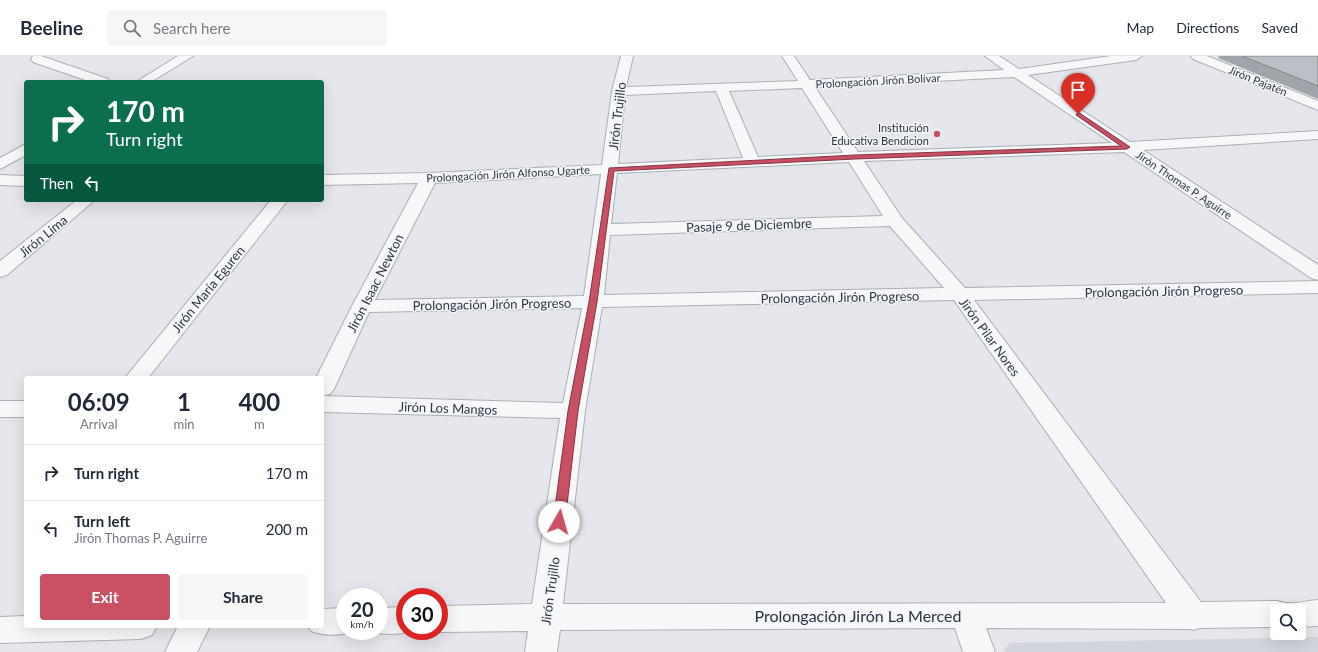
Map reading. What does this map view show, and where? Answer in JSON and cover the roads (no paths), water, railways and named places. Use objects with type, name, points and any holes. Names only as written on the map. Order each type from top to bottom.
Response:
[{"type":"street","points":[[145,80],[187,56]]},
{"type":"street","name":"Jirón Trujillo","points":[[541,652],[573,411],[593,302],[611,170],[619,91],[627,56]]},
{"type":"street","name":"Jirón Pilar Nores","points":[[788,56],[808,84],[895,220],[960,295],[1194,617]]},
{"type":"street","name":"Jirón Thomas P. Aguirre","points":[[991,56],[1318,274]]},
{"type":"street","name":"Prolongación Jirón Bolívar","points":[[619,91],[721,88],[1016,73],[1136,56]]},
{"type":"street","name":"Jirón Pajatén","points":[[1197,56],[1318,106]]},
{"type":"street","points":[[37,59],[97,80]]},
{"type":"street","points":[[721,88],[752,162]]},
{"type":"street","name":"Prolongación Jirón Alfonso Ugarte","points":[[324,180],[429,178],[855,157],[1127,147],[1318,135]]},
{"type":"street","points":[[0,164],[24,150]]},
{"type":"street","name":"Jirón Isaac Newton","points":[[324,385],[362,306],[429,178]]},
{"type":"street","points":[[0,180],[24,181]]},
{"type":"street","name":"Jirón Lima","points":[[0,271],[85,202]]},
{"type":"street","name":"Jirón María Eguren","points":[[138,376],[278,202]]},
{"type":"street","name":"Pasaje 9 de Diciembre","points":[[602,230],[895,220]]},
{"type":"street","name":"Prolongación Jirón Progreso","points":[[362,306],[1318,287]]},
{"type":"street","name":"Jirón Los Mangos","points":[[324,404],[573,411]]},
{"type":"street","points":[[0,409],[24,409]]},
{"type":"street","points":[[1306,614],[1318,613]]},
{"type":"street","name":"Prolongación Jirón La Merced","points":[[448,619],[966,615],[1194,617],[1270,614]]},
{"type":"street","points":[[966,615],[979,652]]},
{"type":"street","points":[[324,622],[336,621]]},
{"type":"street","points":[[0,630],[70,628]]},
{"type":"street","points":[[181,652],[193,628]]},
{"type":"place","name":"Institución Educativa Bendicion","points":[[937,134]]}]
